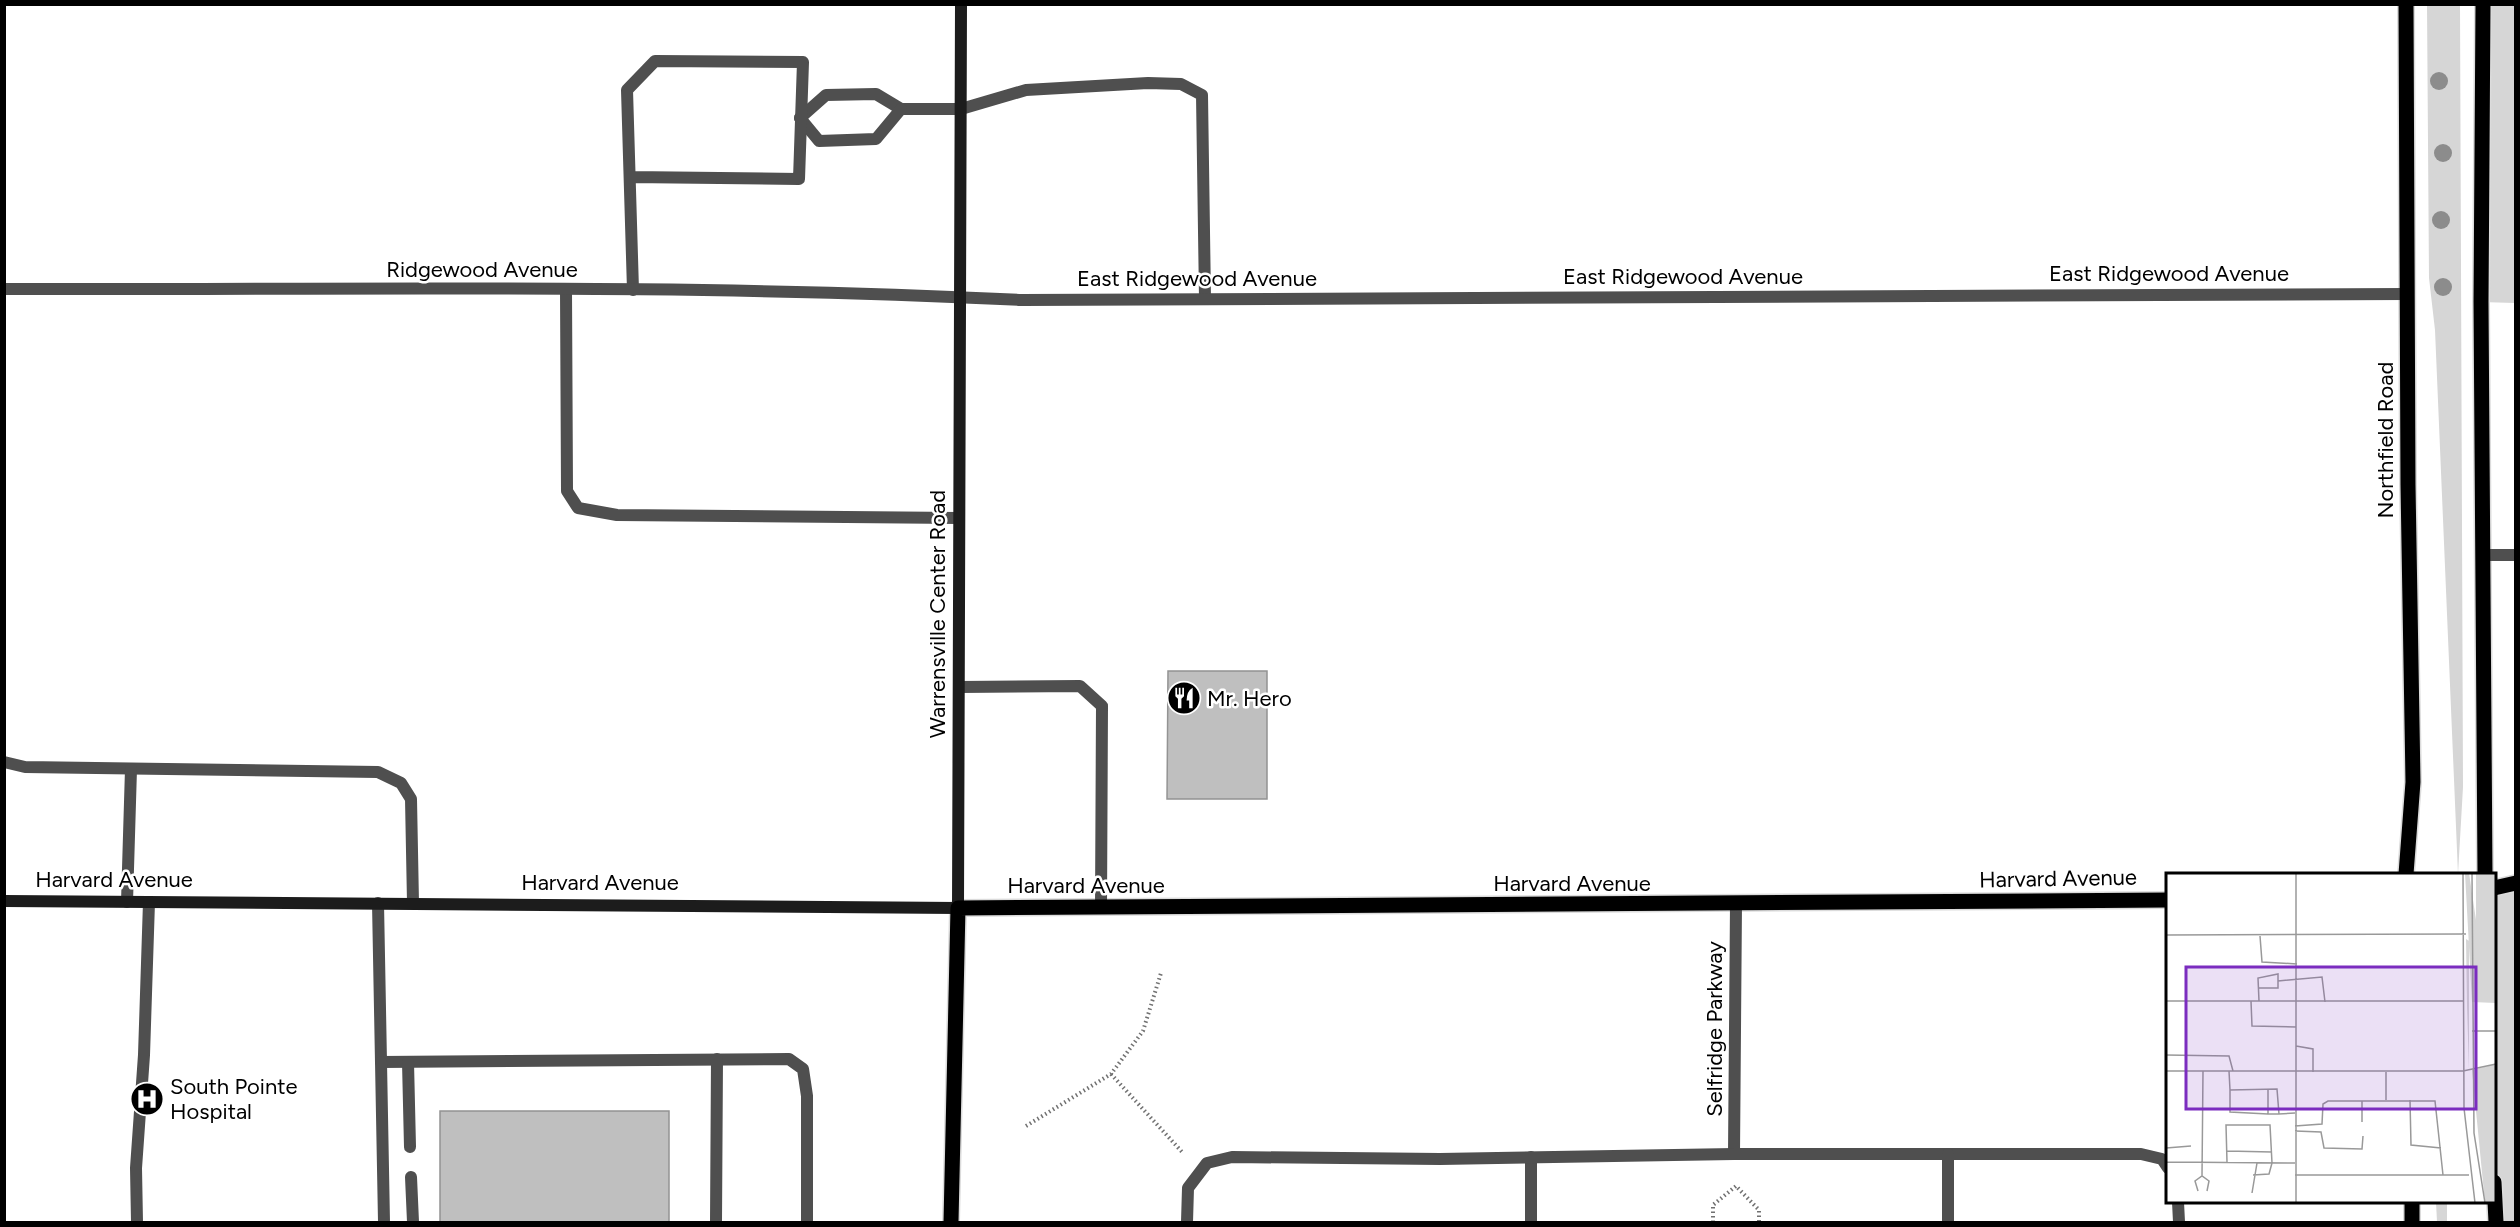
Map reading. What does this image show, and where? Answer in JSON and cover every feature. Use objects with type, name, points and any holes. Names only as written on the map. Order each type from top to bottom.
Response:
[{"type":"main road","name":"Warrensville Center Road","points":[[951,1222],[960,687],[959,297],[962,4]]},
{"type":"main road","name":"Northfield Road","points":[[2406,4],[2413,782],[2406,873]]},
{"type":"main road","points":[[2483,4],[2482,555],[2485,873]]},
{"type":"main road","points":[[2496,888],[2516,883]]},
{"type":"main road","name":"Harvard Avenue","points":[[4,901],[1101,908],[2166,900]]},
{"type":"main road","points":[[2412,1203],[2412,1222]]},
{"type":"main road","points":[[2495,1203],[2496,1222]]},
{"type":"street","points":[[630,177],[799,179],[803,62],[655,61],[627,90],[633,290]]},
{"type":"street","points":[[800,118],[826,95],[876,94],[901,109],[962,109],[1037,89],[1148,83],[1181,84],[1202,95],[1205,299]]},
{"type":"street","points":[[800,118],[819,141],[876,139],[901,109]]},
{"type":"street","name":"Ridgewood Avenue","points":[[4,289],[633,290],[959,297]]},
{"type":"street","points":[[566,290],[567,491],[578,508],[617,515],[959,518]]},
{"type":"street","name":"East Ridgewood Avenue","points":[[959,297],[1022,300],[2407,294]]},
{"type":"street","points":[[2482,555],[2516,555]]},
{"type":"street","points":[[960,687],[1080,686],[1102,706],[1101,908]]},
{"type":"street","points":[[4,762],[25,767],[378,772],[401,783],[411,799],[413,903]]},
{"type":"street","points":[[127,902],[131,769]]},
{"type":"street","points":[[137,1222],[136,1168],[144,1055],[149,902]]},
{"type":"street","points":[[378,903],[384,1222]]},
{"type":"street","name":"Selfridge Parkway","points":[[1734,1154],[1736,904]]},
{"type":"street","points":[[716,1222],[717,1059]]},
{"type":"street","points":[[381,1062],[789,1059],[803,1069],[807,1096],[807,1222]]},
{"type":"street","points":[[408,1062],[410,1147]]},
{"type":"street","points":[[1948,1154],[1948,1222]]},
{"type":"street","points":[[1187,1222],[1188,1188],[1207,1163],[1232,1157],[2141,1154],[2162,1160],[2166,1165]]},
{"type":"street","points":[[1531,1157],[1531,1222]]},
{"type":"street","points":[[411,1177],[413,1222]]},
{"type":"street","points":[[2178,1203],[2179,1222]]},
{"type":"path","points":[[1026,1126],[1111,1074],[1143,1031],[1161,973]]},
{"type":"path","points":[[1111,1074],[1200,1172]]},
{"type":"path","points":[[1713,1222],[1713,1205],[1736,1186],[1759,1210],[1759,1222]]},
{"type":"shaded area","points":[[2427,5],[2460,5],[2463,787],[2458,873],[2435,330],[2429,278]]},
{"type":"shaded area","points":[[2483,5],[2515,5],[2515,303],[2481,302]]},
{"type":"shaded area","points":[[2515,883],[2515,1222],[2496,1222],[2496,888]]},
{"type":"shaded area","points":[[2436,1203],[2447,1203],[2447,1222],[2437,1222]]},
{"type":"building","points":[[1168,671],[1267,671],[1267,799],[1167,799]]},
{"type":"building","points":[[440,1111],[669,1111],[669,1222],[440,1222]]},
{"type":"place","name":"Mr. Hero","points":[[1184,698]]},
{"type":"place","name":"South Pointe Hospital","points":[[147,1099]]}]
